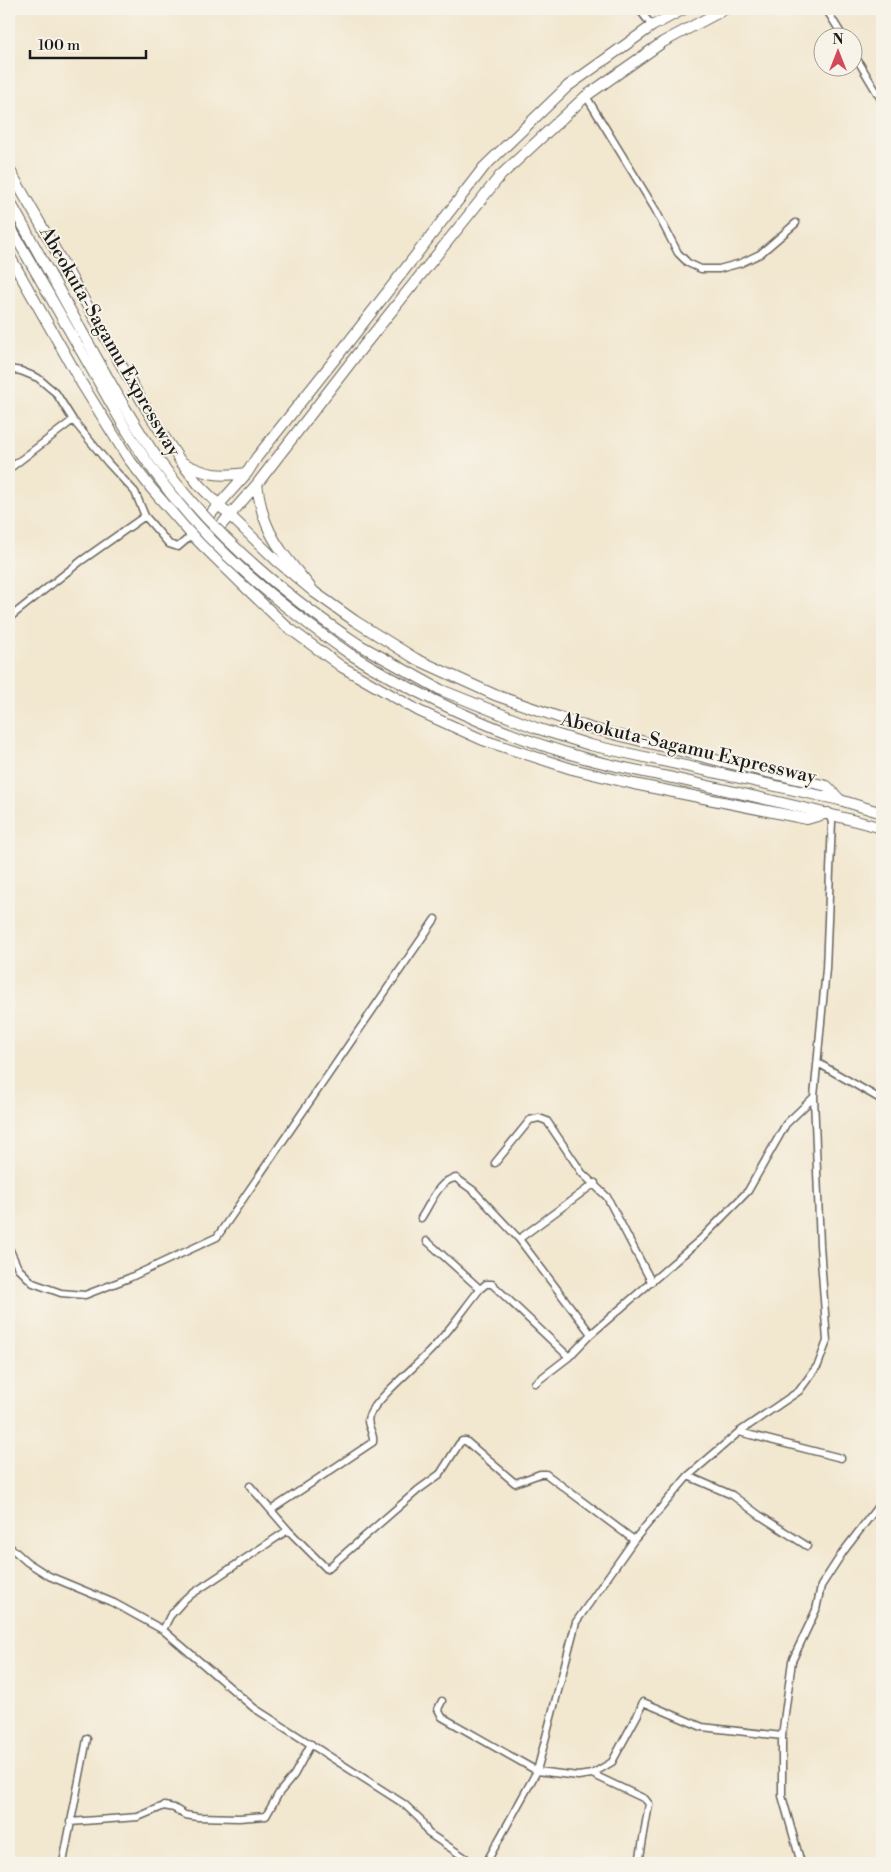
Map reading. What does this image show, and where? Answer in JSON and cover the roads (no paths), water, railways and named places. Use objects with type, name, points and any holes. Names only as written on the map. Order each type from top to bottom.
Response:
[{"type":"main road","points":[[192,535],[247,473],[257,457],[484,167],[568,86],[652,26],[684,9]]},
{"type":"main road","points":[[203,546],[257,484],[364,345],[500,176],[586,96],[663,42],[725,9]]},
{"type":"main road","points":[[553,99],[567,113]]},
{"type":"main road","points":[[9,169],[151,416],[181,462],[199,485],[230,516],[277,561],[314,592],[355,621],[416,659],[494,695],[590,728],[827,786],[840,800]]},
{"type":"main road","name":"Abeokuta-Sagamu Expressway","points":[[9,200],[137,448],[187,512],[250,578],[293,613],[350,654],[394,682],[437,704],[529,741],[585,758],[828,813],[882,828]]},
{"type":"main road","name":"Abeokuta-Sagamu Expressway","points":[[9,226],[100,375],[164,467],[214,525],[257,569],[288,595],[358,644],[441,690],[536,728],[581,742],[840,800],[882,813]]},
{"type":"main road","points":[[9,255],[82,384],[128,458],[151,488],[192,535],[286,626],[342,667],[419,711],[483,740],[572,769],[634,784],[807,819],[828,813]]},
{"type":"main road","points":[[181,462],[200,472],[214,475],[227,476],[247,473]]},
{"type":"main road","points":[[257,484],[260,505],[267,526],[282,551],[314,592]]},
{"type":"street","points":[[639,9],[652,26]]},
{"type":"street","points":[[826,9],[838,28]]},
{"type":"street","points":[[880,9],[882,14]]},
{"type":"street","points":[[864,71],[882,101]]},
{"type":"street","points":[[586,96],[655,209],[678,253],[688,263],[701,269],[719,268],[741,263],[760,254],[796,223]]},
{"type":"street","points":[[9,369],[21,371],[38,378],[56,393],[73,420],[108,463],[135,492],[145,516],[168,544],[178,547],[192,535]]},
{"type":"street","points":[[9,469],[73,420]]},
{"type":"street","points":[[9,618],[81,561],[145,516]]},
{"type":"street","points":[[486,1863],[537,1770],[576,1622],[634,1540],[688,1476],[739,1432],[799,1391],[818,1365],[827,1341],[820,1245],[814,1097],[826,969],[832,832],[832,822],[828,813]]},
{"type":"street","points":[[9,1248],[18,1268],[33,1283],[61,1293],[85,1295],[129,1278],[217,1237],[434,919]]},
{"type":"street","points":[[818,1063],[882,1100]]},
{"type":"street","points":[[536,1383],[569,1357],[591,1334],[701,1239],[748,1191],[786,1124],[814,1097]]},
{"type":"street","points":[[496,1163],[530,1120],[539,1118],[547,1121],[582,1173],[607,1197],[651,1281]]},
{"type":"street","points":[[421,1218],[443,1182],[450,1178],[456,1178],[474,1191],[519,1239],[591,1334]]},
{"type":"street","points":[[519,1239],[595,1184]]},
{"type":"street","points":[[427,1241],[480,1289]]},
{"type":"street","points":[[271,1510],[373,1442],[374,1437],[368,1423],[369,1417],[380,1401],[430,1351],[486,1284],[492,1284],[569,1357]]},
{"type":"street","points":[[739,1432],[841,1458]]},
{"type":"street","points":[[250,1486],[288,1530],[327,1568],[418,1490],[440,1474],[459,1444],[462,1441],[466,1441],[511,1481],[518,1482],[540,1474],[546,1474],[634,1540]]},
{"type":"street","points":[[688,1476],[732,1495],[807,1546]]},
{"type":"street","points":[[801,1863],[782,1796],[782,1736],[792,1661],[816,1610],[821,1586],[843,1552],[882,1500]]},
{"type":"street","points":[[163,1630],[170,1616],[186,1598],[288,1530]]},
{"type":"street","points":[[9,1546],[27,1562],[48,1576],[114,1603],[163,1630],[254,1708],[404,1804],[420,1819],[428,1833],[473,1863]]},
{"type":"street","points":[[442,1701],[438,1709],[442,1717],[537,1770],[570,1776],[592,1774],[612,1762],[643,1702],[702,1727],[782,1736]]},
{"type":"street","points":[[63,1863],[86,1738]]},
{"type":"street","points":[[70,1822],[138,1817],[164,1806],[174,1808],[185,1815],[198,1817],[239,1818],[266,1816],[279,1793],[294,1775],[311,1744]]},
{"type":"street","points":[[592,1774],[645,1799],[650,1804],[639,1863]]}]
